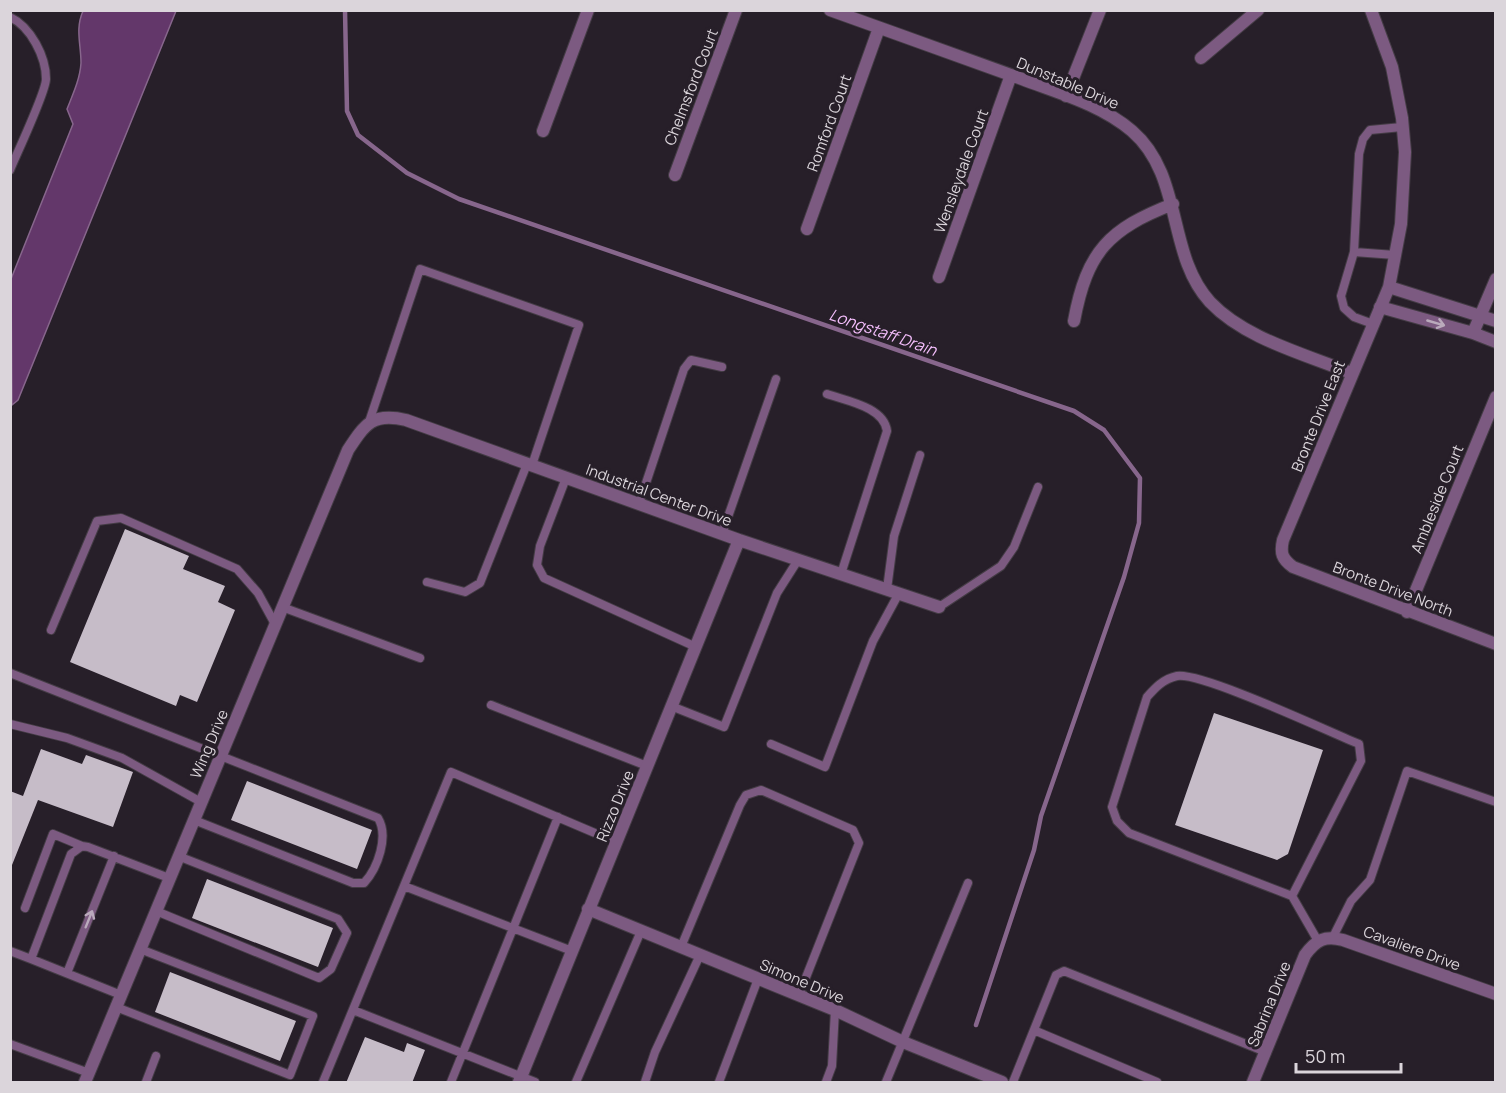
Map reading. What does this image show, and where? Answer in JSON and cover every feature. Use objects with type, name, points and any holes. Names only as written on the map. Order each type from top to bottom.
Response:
[{"type":"street","points":[[543,130],[588,10]]},
{"type":"street","name":"Chelmsford Court","points":[[675,175],[736,10]]},
{"type":"street","name":"Dunstable Drive","points":[[830,10],[1011,75],[1103,111],[1133,132],[1155,159],[1173,204],[1187,262],[1210,301],[1227,316],[1260,335],[1351,373]]},
{"type":"street","points":[[1066,96],[1100,10]]},
{"type":"street","points":[[1201,57],[1258,10]]},
{"type":"street","name":"Bronte Drive East","points":[[1283,558],[1283,540],[1351,373],[1389,287],[1395,255],[1405,184],[1402,127],[1392,67],[1371,10]]},
{"type":"street","name":"Romford Court","points":[[807,229],[879,28]]},
{"type":"street","name":"Wensleydale Court","points":[[939,277],[1011,75]]},
{"type":"street","points":[[1074,321],[1082,288],[1096,257],[1110,239],[1139,218],[1173,204]]},
{"type":"street","points":[[1473,333],[1496,279]]},
{"type":"street","points":[[1389,287],[1496,321]]},
{"type":"street","points":[[1380,307],[1473,333],[1496,342]]},
{"type":"street","name":"Ambleside Court","points":[[1407,612],[1496,397]]},
{"type":"street","name":"Industrial Center Drive","points":[[369,422],[390,416],[406,420],[739,540],[939,607]]},
{"type":"street","name":"Wing Drive","points":[[87,1078],[348,450],[369,422]]},
{"type":"street","name":"Rizzo Drive","points":[[521,1079],[739,540]]},
{"type":"street","name":"Bronte Drive North","points":[[1283,558],[1293,567],[1496,644]]},
{"type":"street","name":"Simone Drive","points":[[588,909],[835,1010],[903,1042],[1002,1083]]},
{"type":"street","points":[[1318,940],[1333,937]]},
{"type":"street","name":"Cavaliere Drive","points":[[1333,937],[1496,994]]},
{"type":"street","name":"Sabrina Drive","points":[[1253,1083],[1305,955],[1318,940]]},
{"type":"lane","points":[[10,17],[32,36],[41,56],[46,81],[10,170]]},
{"type":"lane","points":[[1373,324],[1354,317],[1344,308],[1341,296],[1354,252],[1359,154],[1363,139],[1370,130],[1402,127]]},
{"type":"lane","points":[[1354,252],[1395,255]]},
{"type":"lane","points":[[369,422],[420,269],[579,324],[530,465],[480,583],[465,592],[427,582]]},
{"type":"lane","points":[[639,504],[684,369],[691,360],[722,367]]},
{"type":"lane","points":[[722,534],[776,379]]},
{"type":"lane","points":[[827,394],[879,414],[886,422],[886,431],[841,574]]},
{"type":"lane","points":[[771,744],[825,767],[893,591],[894,536],[920,455]]},
{"type":"lane","points":[[566,478],[540,546],[537,565],[544,578],[696,647]]},
{"type":"lane","points":[[939,607],[1001,566],[1014,547],[1038,487]]},
{"type":"lane","points":[[51,630],[97,521],[121,518],[237,569],[258,593],[275,624]]},
{"type":"lane","points":[[671,706],[724,727],[777,593],[798,560]]},
{"type":"lane","points":[[282,607],[420,658]]},
{"type":"lane","points":[[10,673],[219,758],[378,819],[384,828],[383,844],[369,878],[364,883],[353,883],[194,820]]},
{"type":"lane","points":[[1292,896],[1361,761],[1359,744],[1207,681],[1178,676],[1159,683],[1147,697],[1112,807],[1118,821],[1129,833],[1292,896],[1318,940]]},
{"type":"lane","points":[[491,705],[647,766]]},
{"type":"lane","points":[[10,724],[67,738],[122,758],[201,802]]},
{"type":"lane","points":[[1333,937],[1351,901],[1370,880],[1407,771],[1496,802]]},
{"type":"lane","points":[[323,1083],[451,772],[616,842]]},
{"type":"lane","points":[[681,947],[740,805],[746,795],[761,790],[853,830],[859,843],[799,995]]},
{"type":"lane","points":[[451,1083],[558,817]]},
{"type":"lane","points":[[25,908],[53,834],[170,878]]},
{"type":"lane","points":[[31,959],[71,854],[82,846]]},
{"type":"lane","points":[[67,973],[114,856]]},
{"type":"lane","points":[[156,911],[319,978],[332,969],[347,933],[338,919],[178,856]]},
{"type":"lane","points":[[886,1083],[968,883]]},
{"type":"lane","points":[[404,886],[572,951]]},
{"type":"lane","points":[[576,1083],[641,931]]},
{"type":"lane","points":[[10,951],[67,973],[118,1001],[290,1075],[313,1016],[140,949]]},
{"type":"lane","points":[[645,1083],[656,1052],[700,955]]},
{"type":"lane","points":[[1013,1083],[1036,1031],[1056,975],[1064,971],[1266,1052]]},
{"type":"lane","points":[[719,1083],[758,979]]},
{"type":"lane","points":[[353,1010],[535,1083]]},
{"type":"lane","points":[[826,1083],[832,1066],[835,1010]]},
{"type":"lane","points":[[1036,1031],[1157,1083]]},
{"type":"lane","points":[[10,1044],[87,1078]]},
{"type":"lane","points":[[146,1083],[156,1056]]},
{"type":"shaded area","points":[[83,11],[176,11],[18,400],[12,405],[11,279],[73,124],[67,109],[76,86],[81,63],[79,30]]},
{"type":"building","points":[[125,529],[189,556],[183,569],[225,586],[218,602],[235,610],[197,702],[180,695],[176,706],[70,662]]},
{"type":"building","points":[[1214,713],[1323,750],[1288,854],[1277,860],[1175,825]]},
{"type":"building","points":[[41,749],[82,764],[86,755],[133,772],[113,827],[38,800],[10,870],[10,791],[23,796]]},
{"type":"building","points":[[247,781],[372,830],[357,869],[231,820]]},
{"type":"building","points":[[207,879],[333,928],[318,967],[192,918]]},
{"type":"building","points":[[170,972],[296,1021],[280,1061],[155,1012]]},
{"type":"building","points":[[365,1037],[404,1052],[407,1043],[425,1050],[412,1083],[346,1083]]},
{"type":"waterway","name":"Longstaff Drain","points":[[345,10],[347,111],[358,135],[407,173],[459,199],[1074,411],[1104,430],[1140,478],[1139,523],[1124,577],[1041,816],[1034,850],[976,1025]]}]
